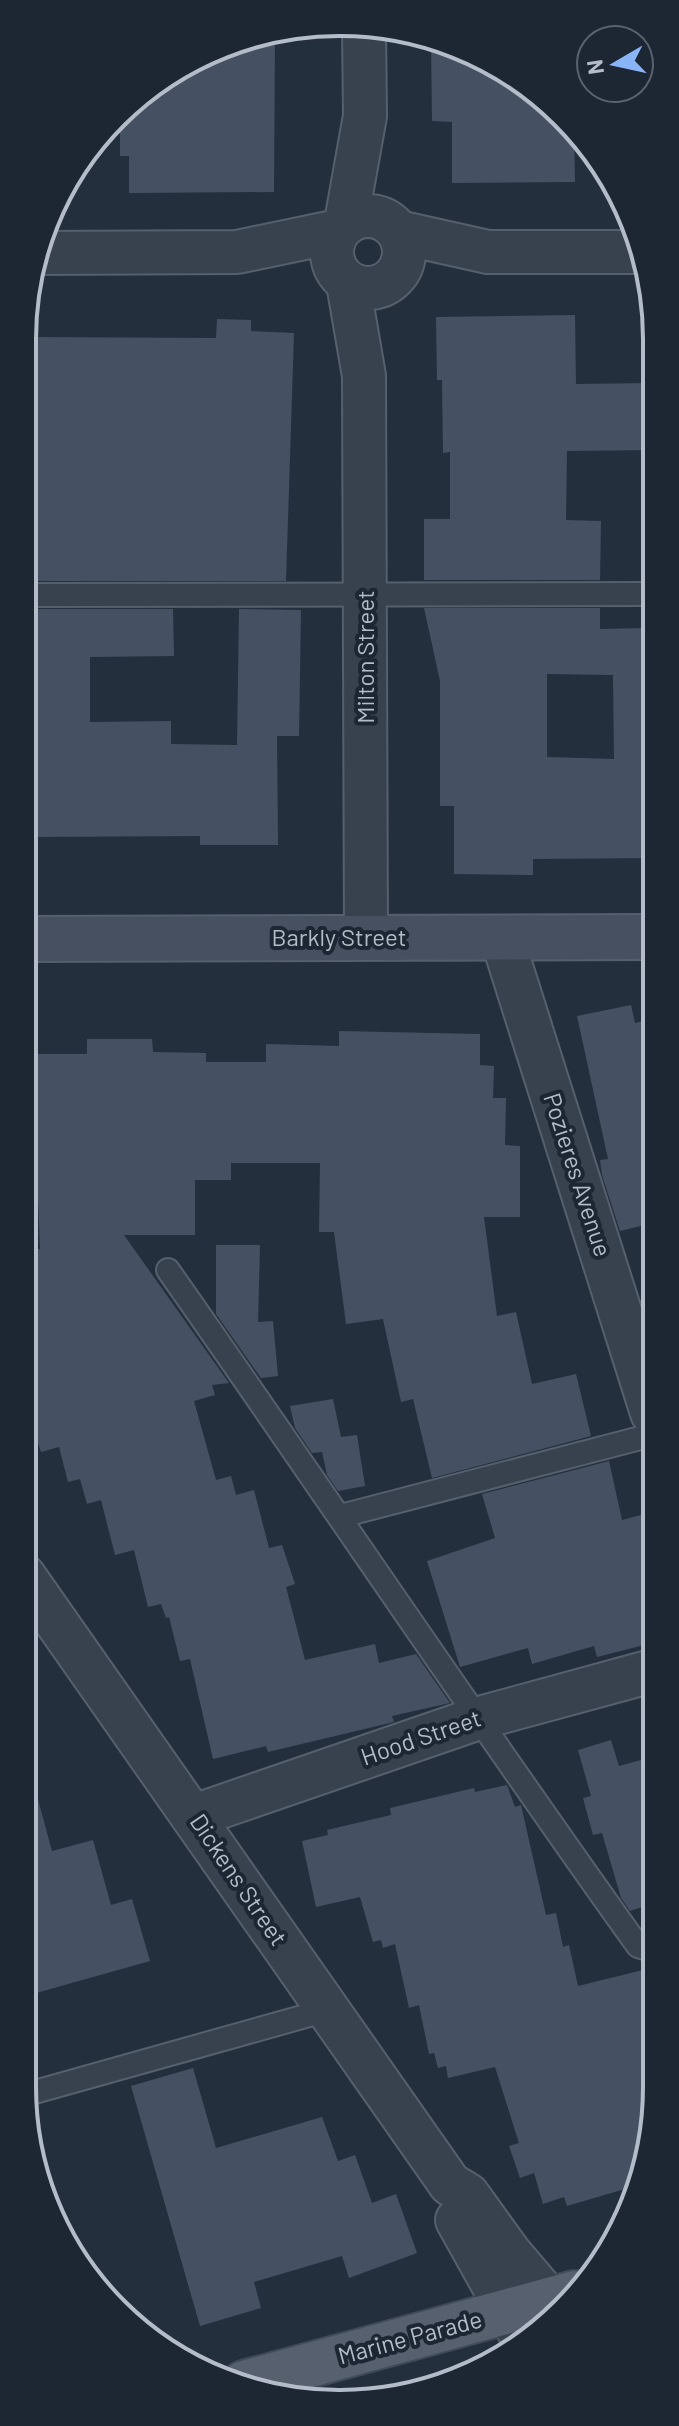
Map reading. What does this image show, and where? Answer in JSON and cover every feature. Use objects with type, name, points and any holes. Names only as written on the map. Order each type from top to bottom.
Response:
[{"type":"main road","name":"Barkly Street","points":[[36,939],[643,937]]},
{"type":"main road","name":"Marine Parade","points":[[260,2380],[516,2327],[544,2311]]},
{"type":"street","points":[[364,38],[367,226]]},
{"type":"street","points":[[367,226],[404,253],[367,279]]},
{"type":"street","points":[[367,226],[332,254],[367,279]]},
{"type":"street","points":[[49,253],[237,252],[367,226],[488,252],[630,252]]},
{"type":"street","points":[[237,252],[367,279],[488,252]]},
{"type":"street","name":"Milton Street","points":[[366,938],[364,376],[367,279]]},
{"type":"street","name":"Pozieres Avenue","points":[[502,938],[643,1384]]},
{"type":"street","name":"Dickens Street","points":[[36,1593],[450,2184],[451,2208],[494,2256],[557,2298]]},
{"type":"street","name":"Hood Street","points":[[194,1816],[476,1719],[643,1673]]},
{"type":"street","name":"Dickens Street","points":[[494,2256],[516,2327]]},
{"type":"lane","points":[[36,595],[643,594]]},
{"type":"lane","points":[[168,1270],[341,1516],[476,1719],[638,1946],[643,1948]]},
{"type":"lane","points":[[341,1516],[643,1437]]},
{"type":"lane","points":[[36,2092],[327,2010]]},
{"type":"building","points":[[275,43],[274,192],[129,193],[129,156],[120,156],[120,130],[171,87],[223,59]]},
{"type":"building","points":[[431,50],[474,67],[540,111],[574,147],[575,182],[452,183],[452,122],[432,121]]},
{"type":"building","points":[[575,315],[576,384],[643,383],[643,450],[567,451],[566,520],[601,521],[600,580],[424,580],[424,519],[450,519],[450,452],[443,453],[442,380],[437,380],[436,317]]},
{"type":"building","points":[[217,319],[251,320],[251,331],[294,333],[286,581],[36,581],[36,337],[216,338]]},
{"type":"building","points":[[424,608],[600,608],[600,629],[643,628],[643,858],[533,859],[533,875],[454,874],[454,806],[440,806],[440,681]],"holes":[[[547,674],[613,675],[614,759],[547,757]]]},
{"type":"building","points":[[36,609],[173,609],[174,656],[90,657],[90,722],[171,721],[171,744],[237,745],[239,609],[301,610],[299,736],[277,736],[278,845],[200,845],[200,836],[36,837]]},
{"type":"building","points":[[631,1005],[635,1023],[643,1021],[643,1225],[620,1231],[602,1175],[600,1160],[608,1159],[577,1016]]},
{"type":"building","points":[[339,1031],[480,1034],[480,1065],[494,1066],[493,1098],[506,1098],[505,1145],[520,1146],[520,1217],[484,1217],[497,1316],[516,1312],[532,1384],[576,1374],[591,1436],[432,1478],[413,1399],[401,1402],[383,1319],[346,1324],[334,1232],[319,1232],[320,1163],[231,1163],[231,1180],[195,1180],[195,1235],[124,1235],[229,1383],[212,1385],[215,1395],[194,1401],[216,1480],[231,1476],[236,1495],[254,1490],[269,1548],[282,1545],[295,1584],[286,1587],[305,1660],[375,1644],[379,1663],[416,1654],[450,1703],[392,1716],[394,1722],[268,1752],[266,1746],[213,1759],[190,1659],[180,1661],[169,1617],[166,1618],[161,1604],[148,1607],[134,1550],[115,1555],[101,1500],[87,1504],[80,1479],[68,1482],[59,1447],[41,1452],[36,1437],[36,1249],[40,1249],[36,1174],[36,1054],[87,1054],[87,1039],[152,1039],[153,1052],[206,1053],[206,1062],[266,1062],[266,1044],[339,1046]]},
{"type":"building","points":[[216,1245],[260,1245],[258,1322],[273,1321],[278,1376],[261,1378],[216,1314]]},
{"type":"building","points":[[333,1399],[341,1437],[357,1435],[365,1486],[338,1491],[327,1475],[322,1452],[312,1453],[295,1428],[290,1406]]},
{"type":"building","points":[[609,1461],[622,1520],[641,1515],[643,1523],[643,1645],[597,1657],[594,1646],[532,1664],[528,1648],[460,1667],[427,1561],[495,1538],[482,1494]]},
{"type":"building","points":[[611,1740],[619,1766],[643,1759],[643,1907],[630,1911],[621,1898],[602,1833],[593,1835],[583,1798],[591,1796],[578,1750]]},
{"type":"building","points":[[507,1785],[515,1807],[521,1805],[546,1915],[556,1913],[563,1947],[569,1945],[578,1986],[643,1970],[642,2106],[637,2146],[625,2189],[567,2206],[564,2197],[543,2204],[534,2173],[520,2178],[509,2146],[519,2143],[495,2067],[448,2078],[446,2066],[438,2068],[434,2053],[429,2054],[419,2005],[409,2008],[395,1944],[383,1948],[381,1940],[373,1942],[360,1897],[316,1907],[302,1841],[328,1835],[327,1830],[391,1815],[390,1808],[474,1788],[475,1792]]},
{"type":"building","points":[[36,1792],[52,1851],[93,1840],[111,1905],[132,1899],[150,1961],[36,1993]]},
{"type":"building","points":[[193,2068],[216,2148],[322,2117],[338,2161],[355,2155],[372,2203],[396,2194],[417,2253],[349,2278],[342,2256],[254,2282],[261,2308],[200,2326],[131,2086]]}]
